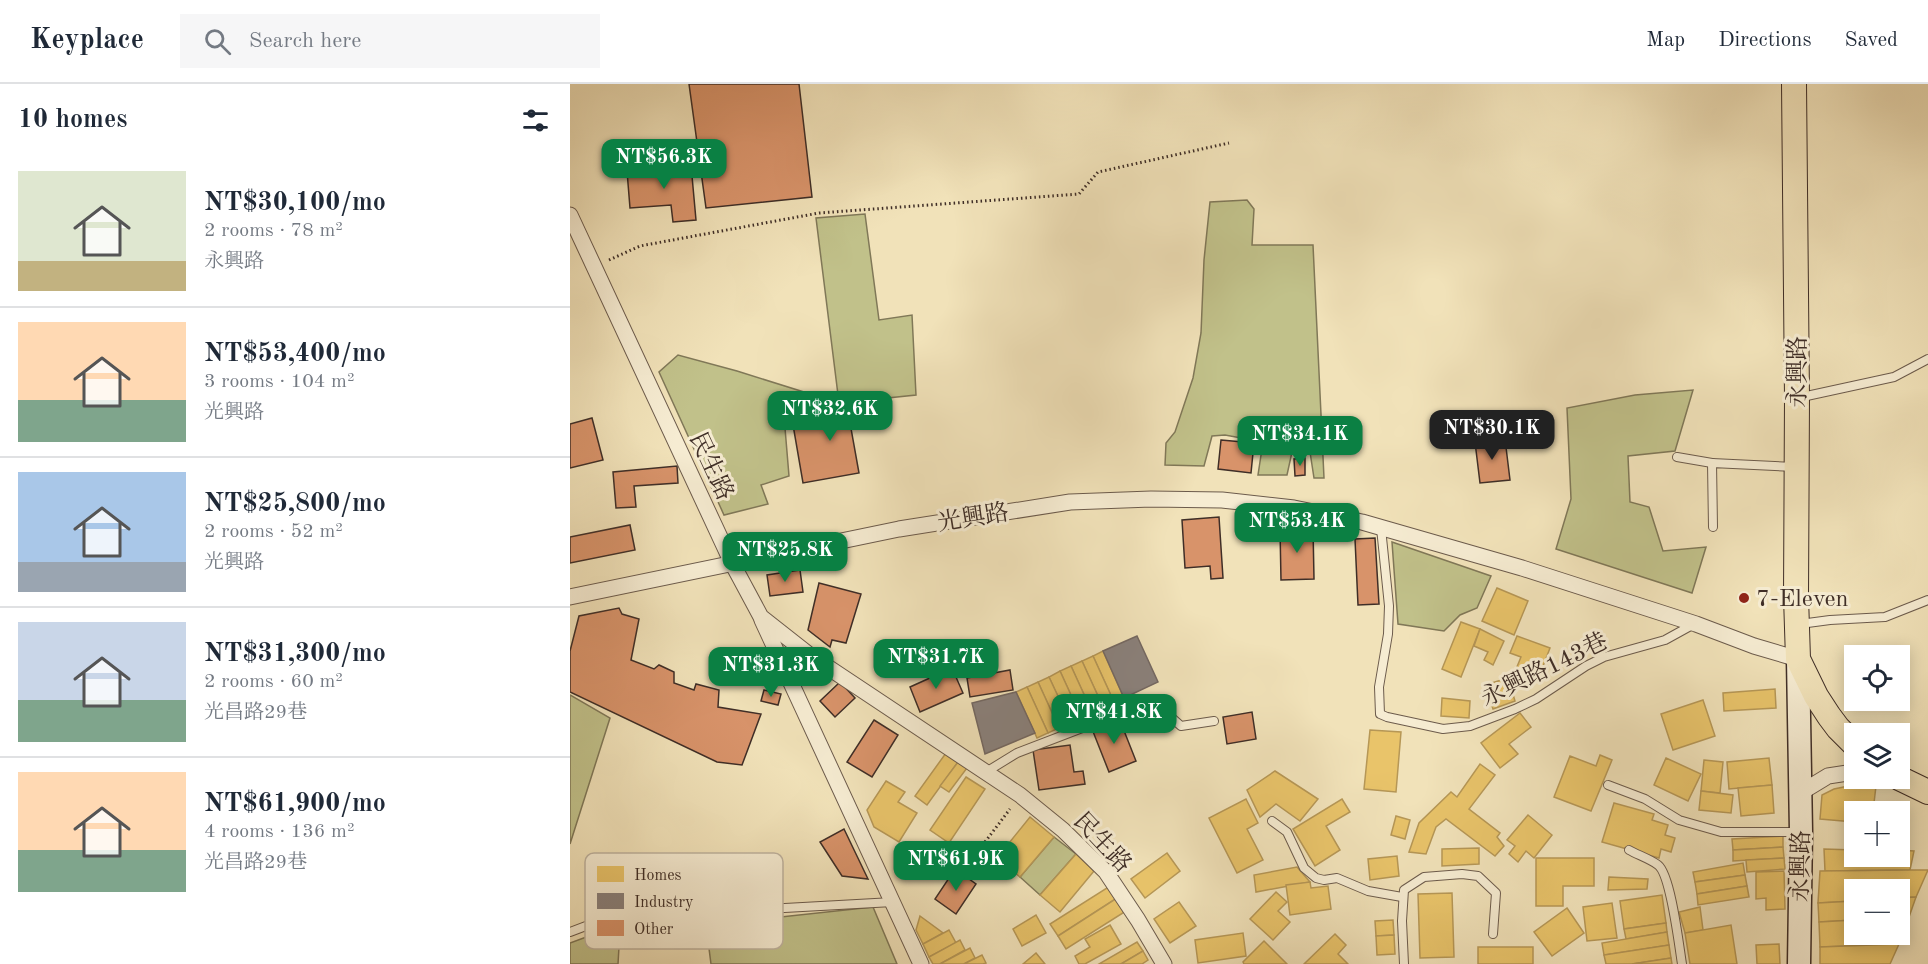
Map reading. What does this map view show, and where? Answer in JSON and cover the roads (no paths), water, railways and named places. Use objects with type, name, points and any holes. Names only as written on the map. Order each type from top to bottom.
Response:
[{"type":"main road","name":"永興路","points":[[1794,84],[1798,659]]},
{"type":"main road","points":[[1798,659],[1816,696],[1844,733]]},
{"type":"main road","points":[[1910,783],[1928,792]]},
{"type":"street","name":"民生路","points":[[570,215],[732,563],[761,617],[807,654],[1020,795],[1063,830],[1106,872],[1164,964]]},
{"type":"street","name":"光興路","points":[[570,597],[899,529],[1070,502],[1151,499],[1222,500],[1294,507],[1381,527]]},
{"type":"street","points":[[1381,527],[1522,567],[1798,659]]},
{"type":"street","points":[[761,617],[921,964]]},
{"type":"street","name":"永興路","points":[[1798,659],[1799,964]]},
{"type":"street","points":[[1800,793],[1828,776],[1844,774]]},
{"type":"lane","points":[[1797,398],[1894,377],[1928,359]]},
{"type":"lane","points":[[1677,457],[1712,463],[1797,467]]},
{"type":"lane","points":[[1712,463],[1713,527]]},
{"type":"lane","name":"永興路143巷","points":[[1381,527],[1389,606],[1388,634],[1379,687],[1380,714],[1395,720],[1443,729],[1470,726],[1536,699],[1586,666],[1604,657],[1665,640],[1696,624]]},
{"type":"lane","points":[[1796,624],[1885,617],[1928,600]]},
{"type":"lane","points":[[986,772],[1017,753],[1090,725],[1114,710],[1154,702],[1181,726],[1214,721]]},
{"type":"lane","points":[[1608,785],[1645,799],[1679,820],[1721,832],[1800,832]]},
{"type":"lane","points":[[1272,821],[1287,831],[1304,868],[1316,878],[1324,880],[1337,878],[1368,891],[1402,897]]},
{"type":"lane","points":[[1629,850],[1660,865],[1665,876],[1677,928],[1682,964]]},
{"type":"lane","points":[[1404,964],[1402,897],[1404,890],[1424,877],[1462,874],[1478,876],[1496,893],[1493,934]]},
{"type":"lane","points":[[783,908],[894,902]]},
{"type":"lane","points":[[570,932],[585,926]]},
{"type":"place","name":"7-Eleven","points":[[1744,598]]}]
